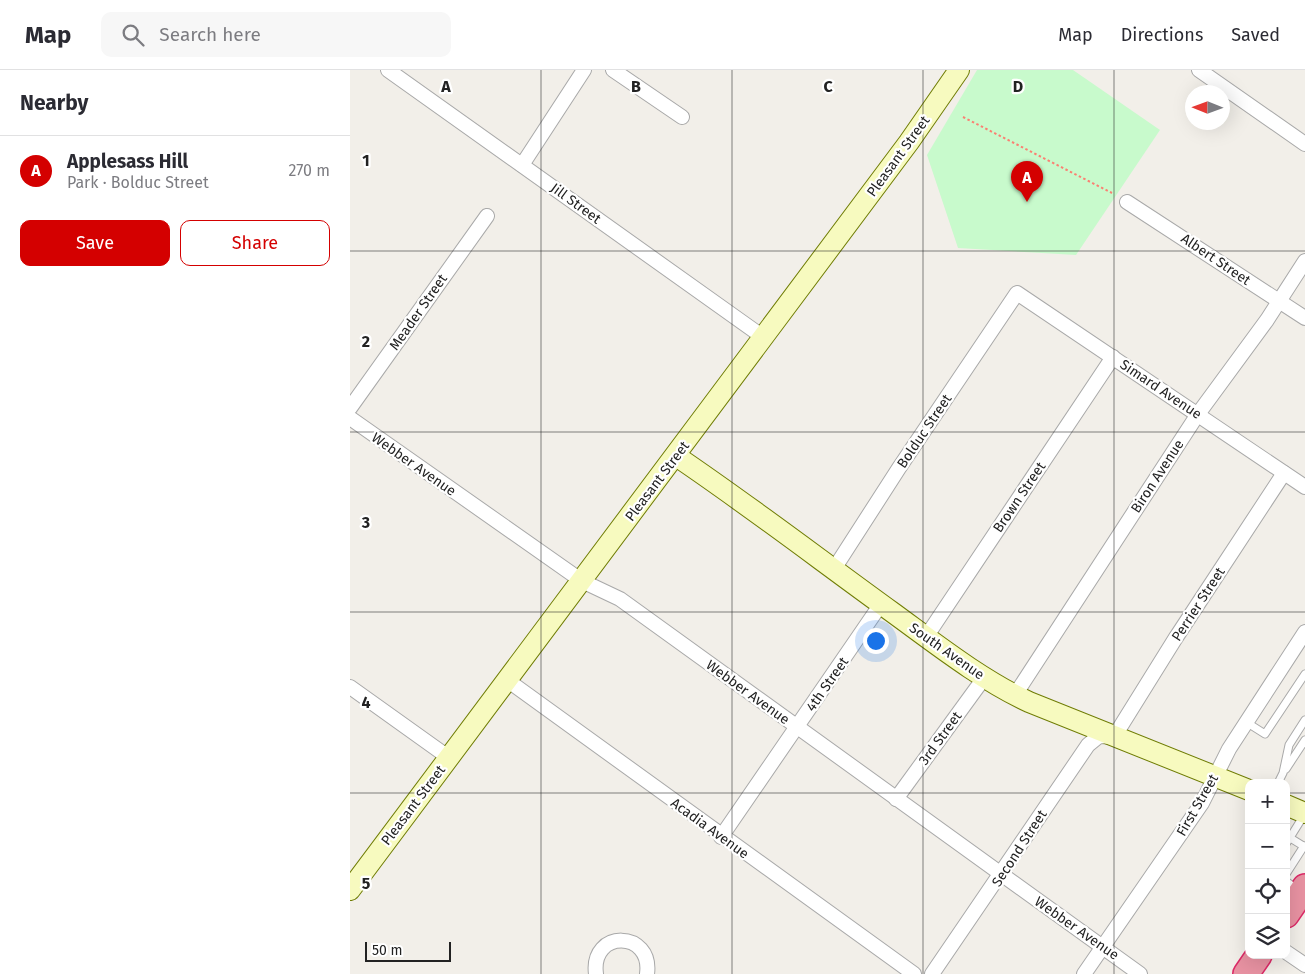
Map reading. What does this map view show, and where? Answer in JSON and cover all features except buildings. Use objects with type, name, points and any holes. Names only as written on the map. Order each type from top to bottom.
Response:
[{"type":"highway","points":[[1286,914],[1295,883]]},
{"type":"highway","points":[[1246,974],[1256,959]]},
{"type":"street","name":"Jill Street","points":[[388,70],[763,337]]},
{"type":"street","points":[[522,165],[584,70]]},
{"type":"street","points":[[613,70],[682,117]]},
{"type":"street","name":"Pleasant Street","points":[[350,890],[910,142],[959,70]]},
{"type":"street","points":[[1199,70],[1305,144]]},
{"type":"street","name":"Albert Street","points":[[1127,202],[1305,318]]},
{"type":"street","name":"Meader Street","points":[[350,408],[487,216]]},
{"type":"street","name":"Biron Avenue","points":[[1015,696],[1198,414],[1279,301],[1305,261]]},
{"type":"street","name":"Simard Avenue","points":[[1017,293],[1305,487]]},
{"type":"street","name":"Bolduc Street","points":[[834,570],[899,468],[1017,293]]},
{"type":"street","name":"Brown Street","points":[[926,637],[1113,357]]},
{"type":"street","name":"Webber Avenue","points":[[350,418],[582,581],[620,599],[1140,974]]},
{"type":"street","name":"South Avenue","points":[[676,456],[763,516],[834,570],[984,678],[1015,696],[1245,789]]},
{"type":"street","name":"Perrier Street","points":[[1114,736],[1284,473]]},
{"type":"street","name":"4th Street","points":[[721,837],[881,604]]},
{"type":"street","name":"First Street","points":[[1084,974],[1202,803],[1214,777],[1246,722],[1305,632]]},
{"type":"street","name":"3rd Street","points":[[896,799],[984,678]]},
{"type":"street","name":"Acadia Avenue","points":[[507,680],[721,837],[914,974]]},
{"type":"street","points":[[350,687],[448,758]]},
{"type":"street","name":"Second Street","points":[[932,974],[1088,745],[1099,736],[1114,736]]},
{"type":"street","points":[[1290,807],[1305,813]]},
{"type":"street","points":[[596,974],[596,957],[601,950],[615,941],[623,940],[631,942],[644,952],[647,959],[647,974]]},
{"type":"street","points":[[1290,955],[1305,964]]},
{"type":"lane","points":[[1246,722],[1265,734],[1305,674]]},
{"type":"lane","points":[[1283,773],[1289,745],[1305,720]]},
{"type":"lane","points":[[1280,779],[1305,740]]},
{"type":"lane","points":[[1290,835],[1305,813]]},
{"type":"lane","points":[[1290,840],[1304,846],[1295,883]]},
{"type":"path","points":[[963,117],[1112,193]]},
{"type":"green space","points":[[977,70],[1073,70],[1160,130],[1076,255],[958,248],[927,155]]},
{"type":"place","name":"Applesass Hill","points":[[1027,202]]}]
